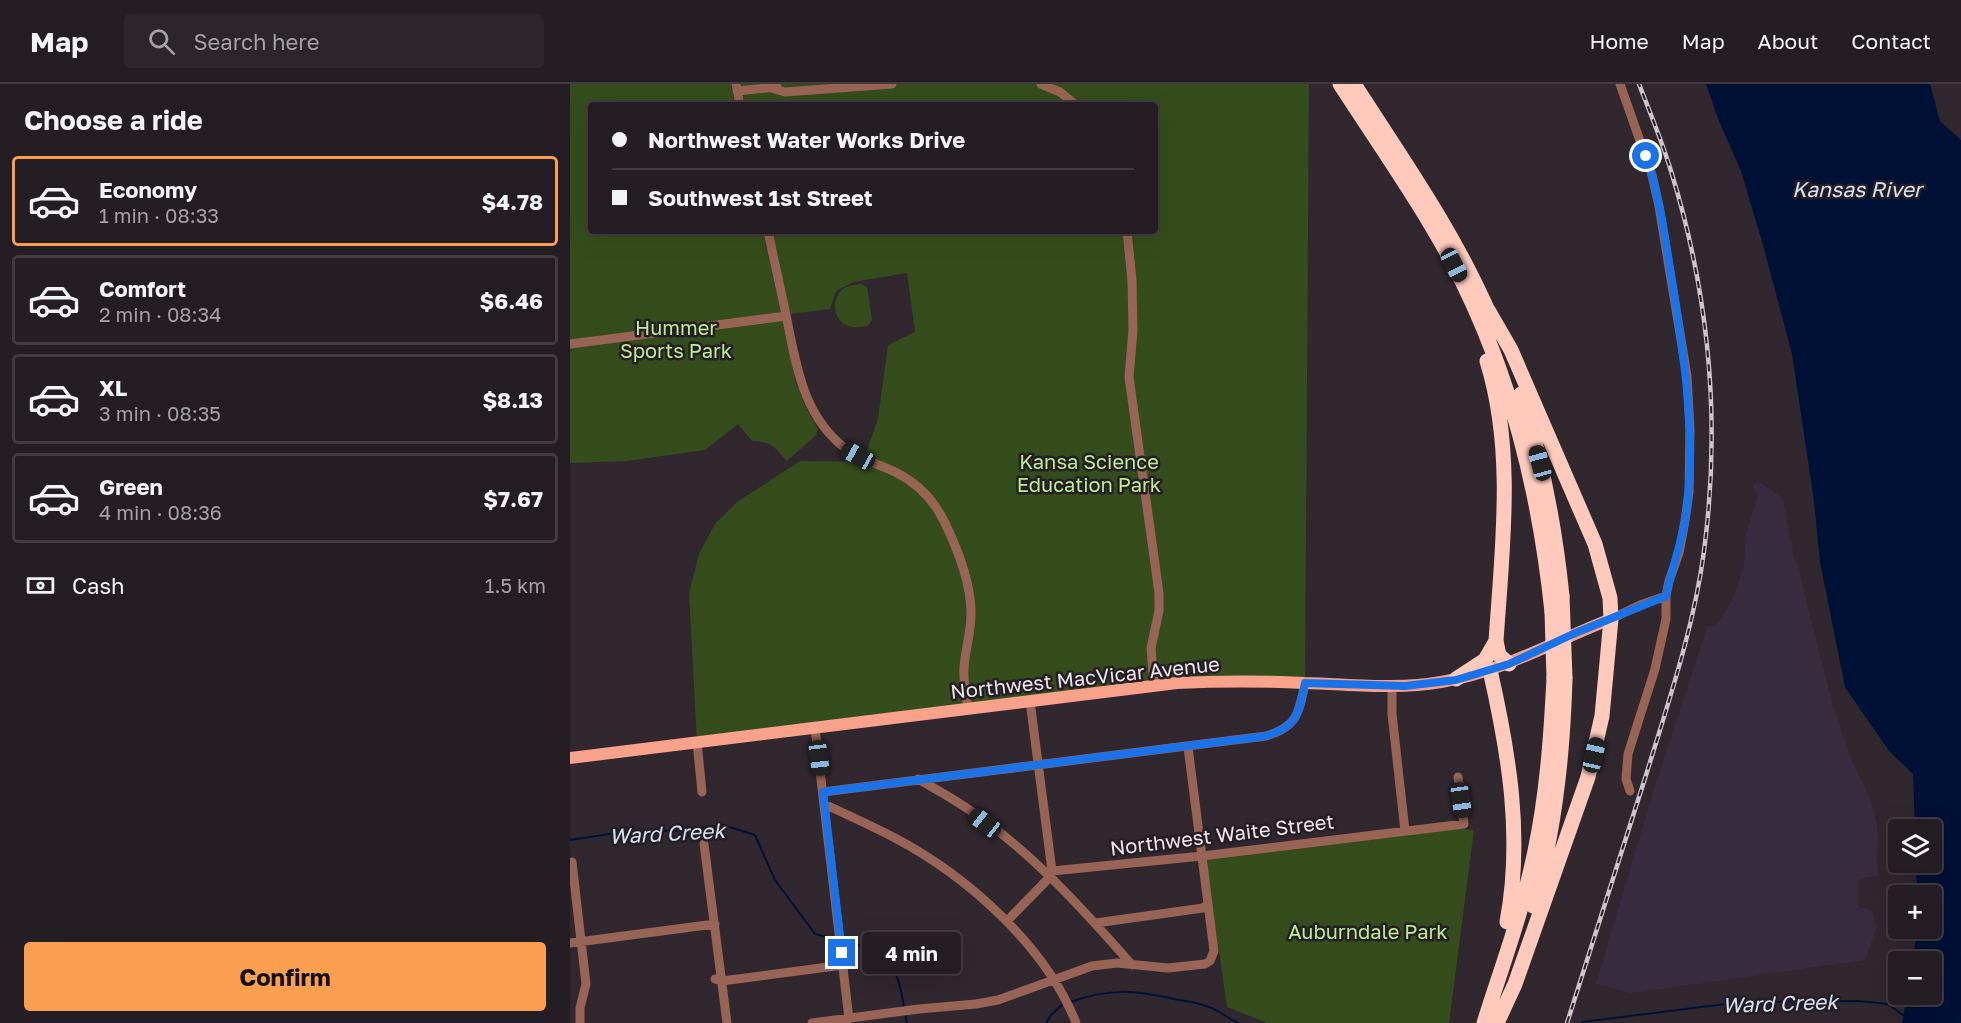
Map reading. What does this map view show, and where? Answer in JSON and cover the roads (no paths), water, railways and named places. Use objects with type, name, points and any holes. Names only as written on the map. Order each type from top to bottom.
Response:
[{"type":"highway","points":[[1340,84],[1413,196],[1454,265],[1494,353],[1521,432],[1539,513],[1559,678],[1548,772],[1535,852],[1519,913],[1484,1023]]},
{"type":"highway","points":[[1354,84],[1437,213],[1511,350],[1598,552],[1610,598],[1611,619],[1602,716],[1588,777],[1515,984],[1497,1023]]},
{"type":"highway","points":[[1454,265],[1489,367],[1500,429],[1504,492],[1496,641],[1499,655],[1509,664]]},
{"type":"highway","points":[[1488,310],[1514,374],[1540,463],[1559,560],[1562,596],[1559,773],[1546,853],[1535,899],[1497,1023]]},
{"type":"highway","points":[[1456,680],[1485,660],[1496,641]]},
{"type":"highway","points":[[1490,670],[1510,772],[1515,839],[1510,909],[1492,998]]},
{"type":"main road","name":"Northwest MacVicar Avenue","points":[[570,758],[1154,685],[1243,681],[1392,686],[1456,680],[1509,664],[1611,619]]},
{"type":"street","points":[[736,88],[771,88],[805,84]]},
{"type":"street","points":[[771,88],[785,92],[892,84]]},
{"type":"street","points":[[1041,84],[1060,92],[1072,102]]},
{"type":"street","points":[[1620,84],[1655,185],[1687,376],[1690,430],[1688,499],[1679,553],[1666,596],[1666,619],[1655,669],[1628,754],[1626,779],[1630,791]]},
{"type":"street","points":[[769,234],[802,387],[810,406],[823,427],[847,450],[868,462],[896,472],[921,489],[937,508],[945,523],[968,584],[971,610],[970,635],[964,671],[968,709]]},
{"type":"street","points":[[1127,234],[1133,330],[1129,377],[1159,593],[1159,611],[1151,648],[1154,685]]},
{"type":"street","points":[[570,344],[786,316]]},
{"type":"street","name":"Northwest MacVicar Avenue","points":[[1611,619],[1666,596]]},
{"type":"street","points":[[823,792],[1266,736],[1285,729],[1298,715],[1305,683]]},
{"type":"street","points":[[1392,686],[1392,714],[1405,831]]},
{"type":"street","points":[[1007,921],[1051,874],[1030,701]]},
{"type":"street","points":[[815,728],[849,1019]]},
{"type":"street","points":[[697,742],[702,792]]},
{"type":"street","points":[[813,1023],[998,1000],[1098,965],[1117,963],[1176,967],[1205,964],[1212,959],[1214,951],[1188,747]]},
{"type":"street","name":"Northwest Waite Street","points":[[1051,874],[1464,824],[1458,777]]},
{"type":"street","points":[[918,779],[966,808],[1051,874],[1132,964]]},
{"type":"street","points":[[824,804],[896,839],[929,860],[1007,921],[1054,981],[1075,1020]]},
{"type":"street","points":[[704,844],[715,924],[718,980],[727,1023]]},
{"type":"street","points":[[572,862],[586,984],[580,1008],[580,1023]]},
{"type":"street","points":[[1096,923],[1203,908],[1208,904]]},
{"type":"street","points":[[570,943],[715,924]]},
{"type":"street","points":[[718,980],[843,965]]},
{"type":"water","name":"Kansas River","points":[[1706,84],[1930,84],[1940,121],[1961,140],[1961,1023],[1902,1023],[1905,1005],[1942,1005],[1942,951],[1914,951],[1916,939],[1942,939],[1942,885],[1917,885],[1916,873],[1942,873],[1942,819],[1915,819],[1913,774],[1889,751],[1845,687],[1820,562],[1814,501],[1792,354],[1741,171]]},
{"type":"waterway","name":"Ward Creek","points":[[570,840],[616,833],[686,830],[723,825],[755,835],[775,880],[815,934],[835,939]]},
{"type":"waterway","name":"Ward Creek","points":[[844,941],[871,950],[888,962],[898,980],[904,1007]]},
{"type":"waterway","name":"Ward Creek","points":[[1070,1002],[1097,994],[1134,992],[1202,1005],[1215,1009],[1238,1023]]},
{"type":"waterway","name":"Ward Creek","points":[[1582,1022],[1741,1002],[1859,1001],[1888,1004],[1903,1015]]},
{"type":"waterway","name":"Ward Creek","points":[[1046,1023],[1064,1003]]},
{"type":"waterway","name":"Ward Creek","points":[[905,1013],[907,1023]]},
{"type":"railway","points":[[1567,1023],[1680,663],[1700,579],[1709,503],[1711,407],[1703,312],[1695,264],[1667,160],[1639,84]]},
{"type":"park label","name":"Hummer Sports Park","points":[[676,338]]},
{"type":"park label","name":"Kansa Science Education Park","points":[[1089,472]]},
{"type":"park label","name":"Auburndale Park","points":[[1368,931]]}]
